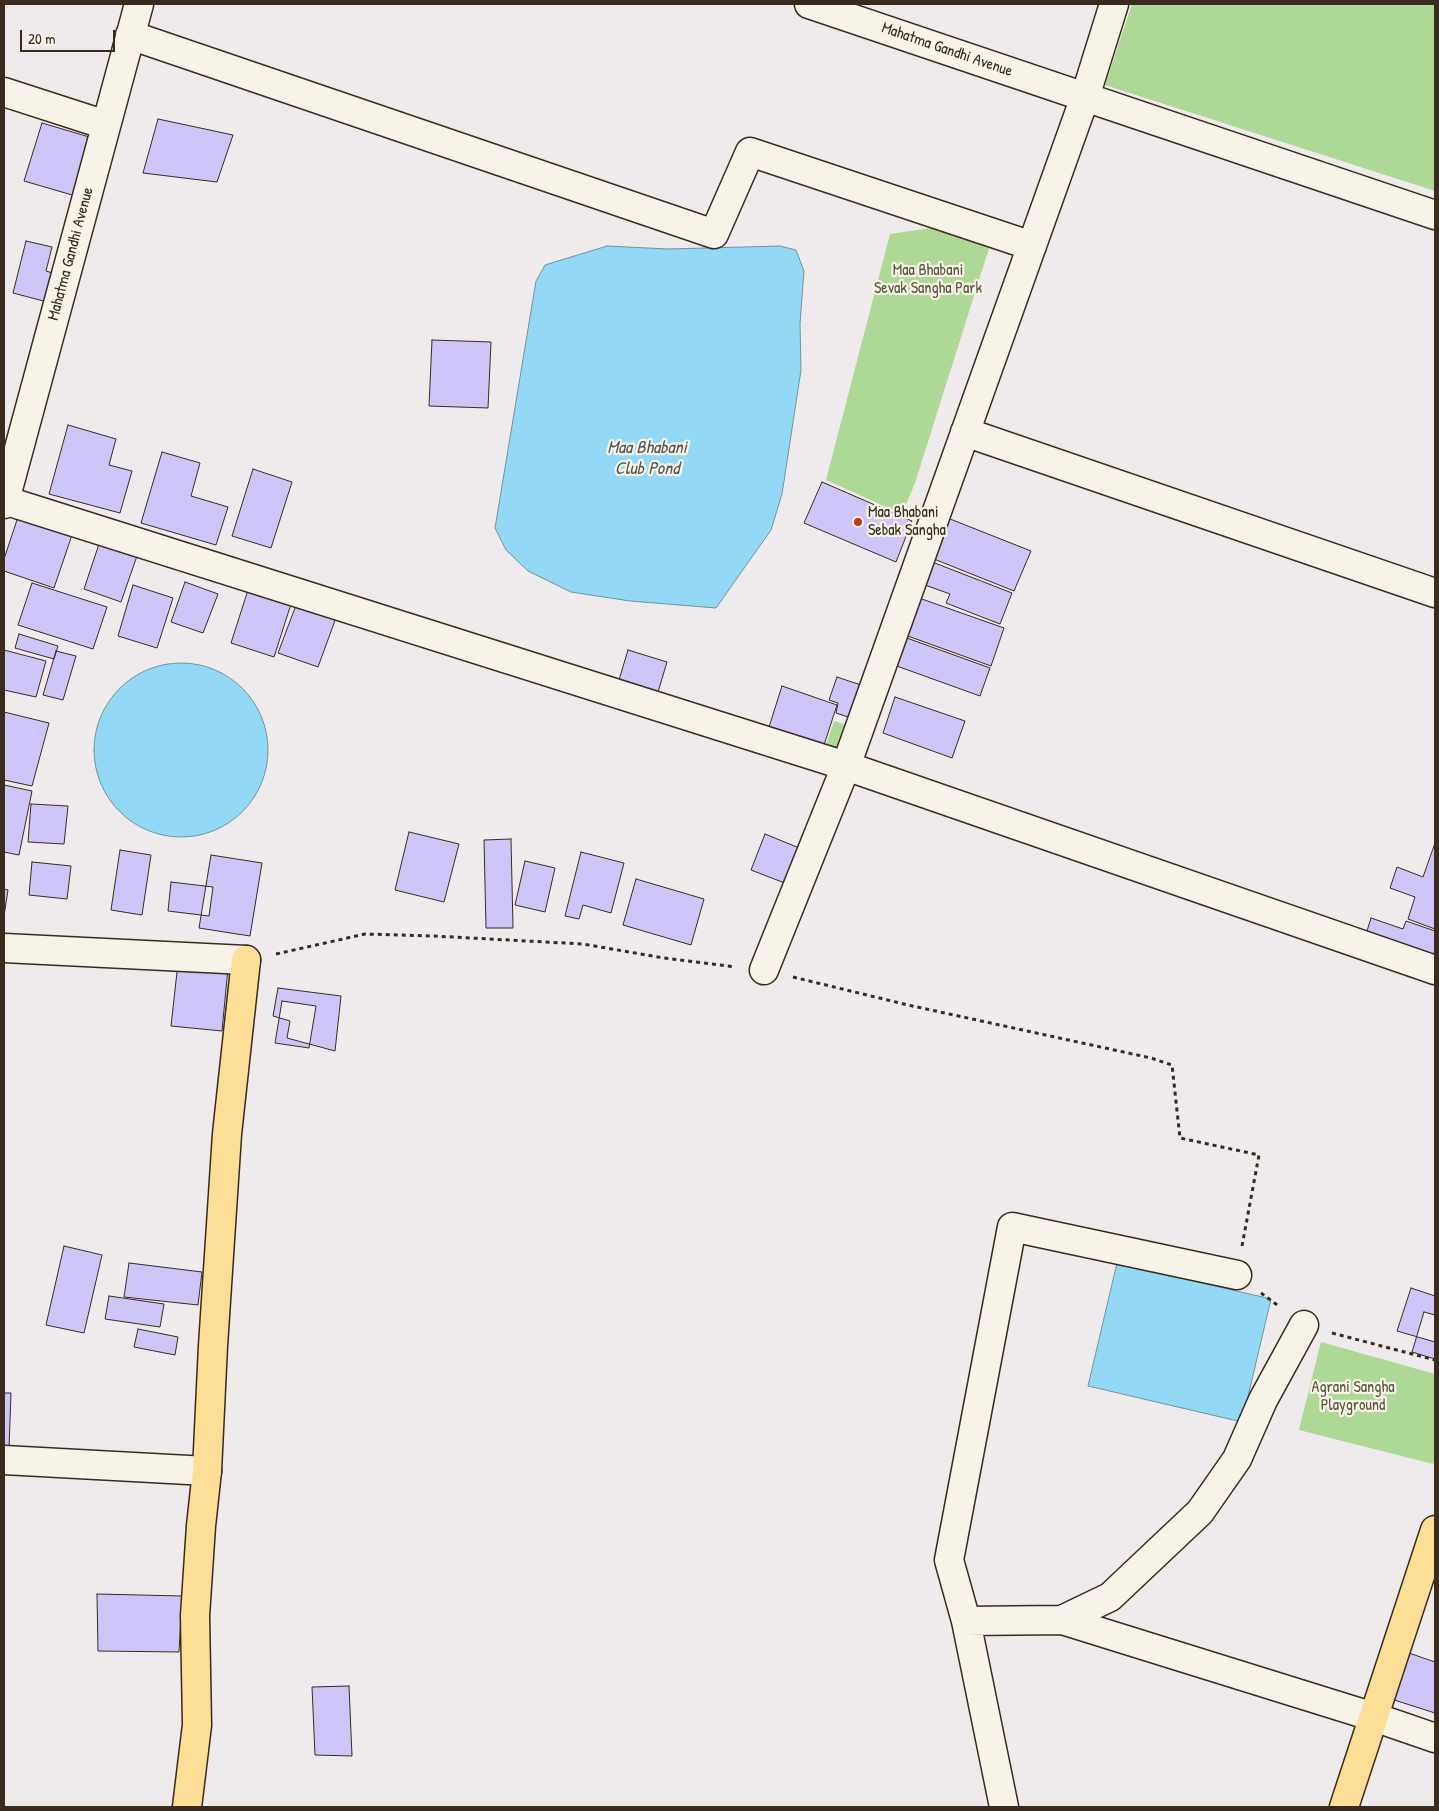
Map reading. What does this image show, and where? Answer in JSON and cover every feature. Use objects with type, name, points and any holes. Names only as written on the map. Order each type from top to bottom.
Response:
[{"type":"main road","points":[[187,1807],[197,1725],[195,1616],[207,1471],[213,1336],[226,1144],[246,960]]},
{"type":"main road","points":[[1344,1807],[1435,1530]]},
{"type":"street","name":"Mahatma Gandhi Avenue","points":[[4,501],[139,4]]},
{"type":"street","name":"Mahatma Gandhi Avenue","points":[[809,4],[1435,215]]},
{"type":"street","points":[[764,970],[846,766],[1085,97],[1114,4]]},
{"type":"street","points":[[130,35],[714,234],[750,152],[1032,246]]},
{"type":"street","points":[[4,92],[106,125]]},
{"type":"street","points":[[965,432],[1435,593]]},
{"type":"street","points":[[4,501],[846,766],[1435,970]]},
{"type":"street","points":[[4,948],[246,960]]},
{"type":"street","points":[[1004,1807],[966,1621],[948,1560],[1012,1227],[1237,1275]]},
{"type":"street","points":[[1062,1620],[1110,1597],[1200,1512],[1237,1459],[1263,1400],[1304,1325]]},
{"type":"street","points":[[4,1460],[207,1471]]},
{"type":"street","points":[[966,1621],[1062,1620],[1374,1717],[1435,1738]]},
{"type":"path","points":[[246,960],[365,934],[583,944],[664,958],[764,970],[908,1005],[1172,1064],[1180,1138],[1259,1154],[1237,1275],[1304,1325],[1435,1360]]},
{"type":"green space","points":[[1132,4],[1435,4],[1435,191],[1105,85]]},
{"type":"green space","name":"Maa Bhabani Sevak Sangha Park","points":[[952,225],[991,242],[915,483],[902,514],[826,480],[890,234]]},
{"type":"green space","points":[[834,721],[858,729],[845,765],[822,758]]},
{"type":"green space","name":"Agrani Sangha Playground","points":[[1321,1342],[1435,1374],[1435,1457],[1433,1464],[1299,1430]]},
{"type":"water","name":"Maa Bhabani Club Pond","points":[[607,246],[668,249],[780,246],[796,250],[804,271],[800,324],[801,370],[782,494],[771,530],[716,608],[630,601],[571,592],[528,571],[506,550],[495,528],[536,281],[545,265]]},
{"type":"water","points":[[190,663],[214,669],[230,677],[243,688],[254,701],[262,717],[267,733],[267,767],[262,783],[254,799],[243,812],[230,823],[206,834],[190,837],[172,837],[156,834],[132,823],[108,799],[95,767],[94,741],[97,725],[108,701],[132,677],[164,664]]},
{"type":"water","points":[[1117,1263],[1271,1299],[1242,1422],[1088,1386]]},
{"type":"building","points":[[158,119],[233,135],[217,182],[143,173]]},
{"type":"building","points":[[42,123],[96,139],[79,197],[24,181]]},
{"type":"building","points":[[26,241],[52,247],[46,271],[59,275],[51,303],[13,293]]},
{"type":"building","points":[[432,340],[491,342],[488,408],[429,406]]},
{"type":"building","points":[[68,425],[116,439],[109,465],[132,471],[120,513],[49,494]]},
{"type":"building","points":[[162,452],[200,463],[191,496],[228,507],[216,545],[141,523]]},
{"type":"building","points":[[253,469],[292,482],[271,548],[232,536]]},
{"type":"building","name":"Maa Bhabani Sebak Sangha","points":[[822,482],[912,521],[896,562],[804,523]]},
{"type":"building","points":[[19,514],[73,532],[54,588],[4,571],[4,559]]},
{"type":"building","points":[[945,517],[1031,551],[1014,591],[929,557]]},
{"type":"building","points":[[100,541],[138,553],[121,602],[84,589]]},
{"type":"building","points":[[927,560],[1012,593],[1000,624],[946,603],[950,594],[925,585]]},
{"type":"building","points":[[185,582],[218,594],[203,633],[171,622]]},
{"type":"building","points":[[32,583],[107,607],[93,649],[18,625]]},
{"type":"building","points":[[133,585],[173,598],[157,648],[118,636]]},
{"type":"building","points":[[248,590],[291,604],[274,657],[231,643]]},
{"type":"building","points":[[919,598],[1004,628],[991,666],[905,635]]},
{"type":"building","points":[[298,600],[337,615],[318,667],[278,653]]},
{"type":"building","points":[[19,634],[58,646],[54,659],[15,648]]},
{"type":"building","points":[[904,637],[990,668],[980,696],[894,665]]},
{"type":"building","points":[[4,650],[46,661],[36,697],[4,690]]},
{"type":"building","points":[[628,650],[667,662],[658,692],[619,680]]},
{"type":"building","points":[[56,651],[76,656],[63,700],[43,695]]},
{"type":"building","points":[[837,677],[861,685],[848,717],[836,713],[838,703],[829,700]]},
{"type":"building","points":[[782,686],[837,705],[824,745],[769,727]]},
{"type":"building","points":[[895,697],[965,721],[952,758],[883,733]]},
{"type":"building","points":[[4,712],[49,723],[32,786],[4,780]]},
{"type":"building","points":[[4,785],[32,791],[19,855],[4,852]]},
{"type":"building","points":[[31,804],[68,806],[64,844],[28,842]]},
{"type":"building","points":[[409,832],[459,844],[444,902],[395,890]]},
{"type":"building","points":[[765,834],[809,852],[795,887],[751,870]]},
{"type":"building","points":[[511,839],[513,928],[486,928],[484,840]]},
{"type":"building","points":[[1435,843],[1435,929],[1408,919],[1415,897],[1390,888],[1397,867],[1423,877]]},
{"type":"building","points":[[120,850],[151,855],[142,915],[111,910]]},
{"type":"building","points":[[581,852],[624,863],[611,913],[583,905],[579,919],[565,916]]},
{"type":"building","points":[[211,855],[262,863],[250,936],[199,928]]},
{"type":"building","points":[[525,861],[555,868],[545,912],[515,905]]},
{"type":"building","points":[[32,862],[71,866],[67,899],[29,895]]},
{"type":"building","points":[[636,879],[704,899],[691,945],[623,925]]},
{"type":"building","points":[[171,882],[213,887],[209,916],[168,911]]},
{"type":"building","points":[[4,889],[8,890],[4,916]]},
{"type":"building","points":[[1371,918],[1403,929],[1406,921],[1435,931],[1435,950],[1431,962],[1392,940],[1367,931]]},
{"type":"building","points":[[178,963],[228,968],[222,1031],[171,1026]]},
{"type":"building","points":[[278,988],[341,996],[335,1051],[287,1038],[290,1021],[273,1016]]},
{"type":"building","points":[[282,1001],[316,1006],[309,1048],[275,1043]]},
{"type":"building","points":[[64,1246],[102,1255],[84,1333],[46,1325]]},
{"type":"building","points":[[129,1263],[202,1272],[198,1305],[124,1297]]},
{"type":"building","points":[[1411,1288],[1435,1296],[1435,1342],[1397,1331]]},
{"type":"building","points":[[109,1296],[164,1304],[160,1327],[105,1319]]},
{"type":"building","points":[[1424,1312],[1435,1315],[1435,1359],[1412,1352]]},
{"type":"building","points":[[138,1329],[178,1337],[175,1355],[134,1347]]},
{"type":"building","points":[[4,1393],[11,1393],[9,1449],[4,1449]]},
{"type":"building","points":[[97,1594],[182,1596],[179,1652],[98,1651]]},
{"type":"building","points":[[1406,1652],[1435,1662],[1435,1713],[1391,1699]]},
{"type":"building","points":[[349,1686],[352,1756],[315,1755],[312,1687]]},
{"type":"place","name":"Maa Bhabani Sebak Sangha","points":[[858,522]]}]
